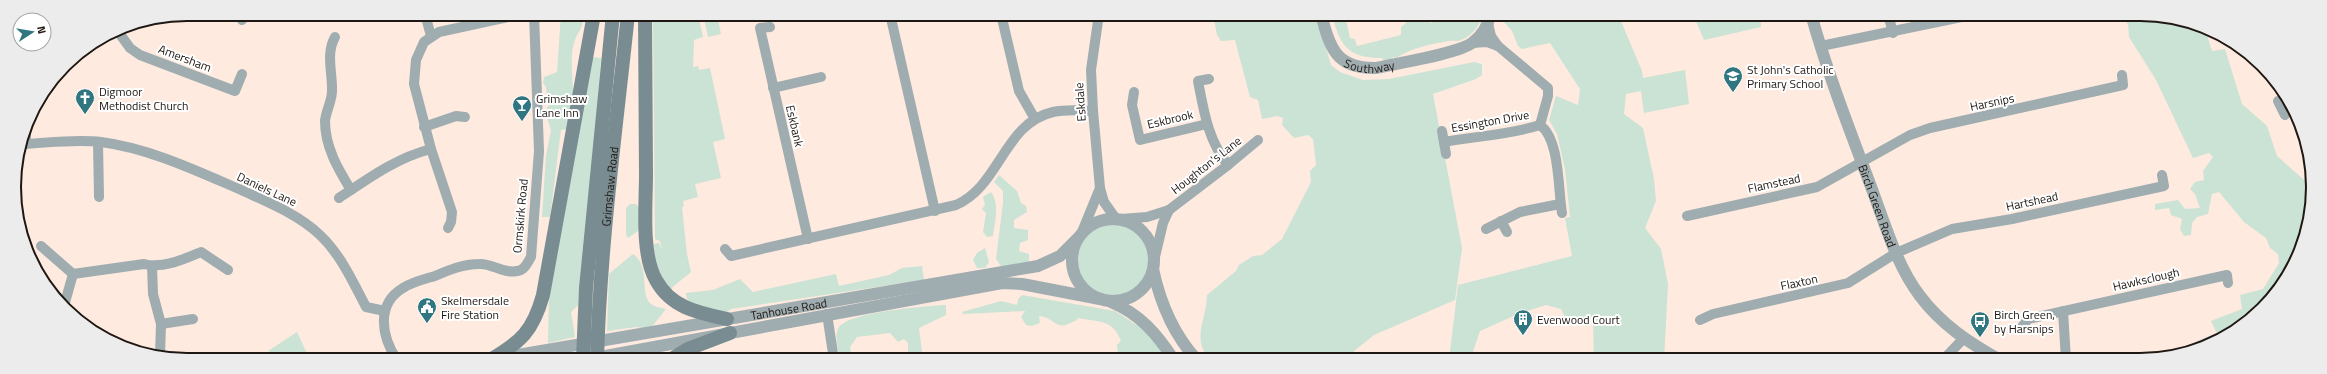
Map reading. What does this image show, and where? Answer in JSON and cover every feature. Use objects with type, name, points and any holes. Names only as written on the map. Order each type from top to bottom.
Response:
[{"type":"main road","points":[[502,353],[518,342],[528,332],[537,317],[543,296],[593,21]]},
{"type":"main road","name":"Grimshaw Road","points":[[583,353],[586,288],[612,21]]},
{"type":"main road","name":"Grimshaw Road","points":[[597,353],[606,214],[627,21]]},
{"type":"main road","points":[[645,21],[646,205],[650,267],[656,280],[673,300],[693,311],[729,326]]},
{"type":"main road","points":[[681,353],[729,326]]},
{"type":"street","points":[[427,21],[431,36]]},
{"type":"street","points":[[448,228],[452,212],[424,127],[414,84],[418,54],[424,42],[431,36],[493,21]]},
{"type":"street","name":"Ormskirk Road","points":[[384,311],[394,294],[405,287],[465,264],[481,263],[513,272],[525,267],[531,257],[539,151],[534,21]]},
{"type":"street","points":[[892,21],[934,211]]},
{"type":"street","points":[[1003,21],[1019,91],[1035,119]]},
{"type":"street","name":"Eskdale","points":[[1098,21],[1091,70],[1100,188],[1104,202],[1118,219]]},
{"type":"street","name":"Southway","points":[[1323,21],[1333,50],[1341,60],[1352,66],[1376,68],[1463,48],[1472,43]]},
{"type":"street","points":[[1472,43],[1484,30],[1488,21]]},
{"type":"street","name":"Essington Drive","points":[[1489,21],[1491,36],[1498,46],[1547,86],[1548,96],[1540,125]]},
{"type":"street","name":"Birch Green Road","points":[[1813,21],[1847,124],[1896,253],[1911,283],[1937,316],[1964,338],[1989,353]]},
{"type":"street","points":[[1890,21],[1893,33]]},
{"type":"street","points":[[1821,46],[1893,33],[1945,21]]},
{"type":"street","name":"Eskbank","points":[[770,27],[760,28],[808,239]]},
{"type":"street","name":"Amersham","points":[[121,35],[130,48],[140,55],[235,91],[242,74]]},
{"type":"street","points":[[336,36],[330,52],[332,90],[326,114],[326,129],[333,157],[351,190]]},
{"type":"street","name":"Essington Drive","points":[[1472,43],[1487,42],[1498,46]]},
{"type":"street","name":"Harsnips","points":[[1862,163],[1910,135],[1930,128],[2123,85],[2122,75]]},
{"type":"street","points":[[773,88],[821,77]]},
{"type":"street","name":"Eskbrook","points":[[1209,79],[1198,81],[1207,124],[1216,148],[1228,165]]},
{"type":"street","name":"Eskbrook","points":[[1134,92],[1132,105],[1140,140],[1207,124]]},
{"type":"street","points":[[2281,100],[2278,101],[2285,115]]},
{"type":"street","points":[[726,249],[731,256],[934,211],[964,202],[984,184],[1019,132],[1035,119],[1062,110],[1093,111]]},
{"type":"street","points":[[424,127],[456,116],[465,117]]},
{"type":"street","name":"Essington Drive","points":[[1444,142],[1476,136],[1509,133],[1540,125]]},
{"type":"street","name":"Essington Drive","points":[[1486,229],[1528,210],[1561,209],[1558,174],[1550,137],[1547,131],[1540,125]]},
{"type":"street","name":"Essington Drive","points":[[1442,131],[1446,154]]},
{"type":"street","name":"Houghton's Lane","points":[[1118,219],[1147,217],[1169,210],[1258,140]]},
{"type":"street","points":[[98,142],[99,197]]},
{"type":"street","name":"Daniels Lane","points":[[27,144],[98,142],[128,148],[194,170],[298,218],[320,235],[337,254],[366,307],[384,311]]},
{"type":"street","points":[[339,198],[405,157],[431,149]]},
{"type":"street","name":"Flamstead","points":[[1687,216],[1817,187],[1862,163]]},
{"type":"street","name":"Hartshead","points":[[1896,253],[1952,229],[2012,219],[2164,186],[2162,174]]},
{"type":"street","name":"Eskdale","points":[[1080,235],[1100,188]]},
{"type":"street","name":"Houghton's Lane","points":[[1154,265],[1163,223],[1169,210]]},
{"type":"street","points":[[1154,265],[1150,277],[1140,291],[1125,300],[1104,300],[1082,288],[1076,279],[1072,259],[1080,235],[1094,223],[1118,219],[1130,222],[1145,234],[1150,242],[1154,265],[1167,314],[1185,346],[1191,353]]},
{"type":"street","points":[[1501,221],[1507,232]]},
{"type":"street","name":"Tanhouse Road","points":[[620,353],[729,326],[1038,266],[1060,256],[1080,235]]},
{"type":"street","points":[[41,246],[73,274],[144,264],[152,266],[178,261],[201,252],[228,270]]},
{"type":"street","name":"Flaxton","points":[[1700,320],[1713,314],[1848,283],[1896,253]]},
{"type":"street","points":[[152,266],[153,294],[160,324],[160,351]]},
{"type":"street","points":[[66,300],[73,274]]},
{"type":"street","name":"Hawksclough","points":[[2021,328],[2028,319],[2227,275],[2228,283]]},
{"type":"street","name":"Tanhouse Road","points":[[532,353],[631,336],[827,314],[1002,283],[1022,284],[1104,300],[1126,308],[1157,334],[1169,353]]},
{"type":"street","points":[[384,311],[385,334],[390,353]]},
{"type":"street","points":[[2063,311],[2066,353]]},
{"type":"street","points":[[827,314],[833,353]]},
{"type":"street","points":[[160,324],[193,319]]},
{"type":"street","points":[[1950,353],[1964,338]]},
{"type":"green space","points":[[561,21],[583,21],[572,52],[573,93],[593,57],[601,58],[578,305],[571,312],[575,337],[548,343],[549,296],[567,129],[561,130],[550,217],[542,217],[546,156],[551,130],[545,112],[548,106],[556,104],[556,99],[552,96],[547,98],[546,87],[543,83],[544,77],[557,72]]},
{"type":"green space","points":[[653,21],[700,21],[703,37],[694,40],[693,67],[698,66],[699,70],[710,68],[725,139],[713,142],[721,178],[695,184],[698,197],[683,201],[684,206],[682,207],[687,254],[691,272],[669,290],[658,268],[654,244],[659,243],[662,250],[660,241],[655,239]]},
{"type":"green space","points":[[705,21],[718,21],[721,34],[708,37]]},
{"type":"green space","points":[[1214,21],[1318,21],[1331,65],[1340,72],[1363,80],[1389,79],[1474,62],[1482,64],[1482,75],[1476,79],[1433,94],[1462,248],[1455,300],[1374,335],[1354,351],[1354,353],[1205,353],[1202,345],[1201,329],[1207,295],[1236,271],[1239,265],[1253,256],[1262,255],[1282,239],[1311,182],[1310,171],[1316,165],[1313,139],[1308,135],[1294,138],[1282,125],[1283,118],[1277,116],[1262,119],[1258,100],[1250,97],[1235,40],[1221,41],[1217,35]]},
{"type":"green space","points":[[1346,21],[1350,38],[1355,39],[1357,46],[1401,35],[1401,27],[1406,23],[1406,21],[1429,21],[1430,23],[1438,21],[1480,21],[1469,36],[1460,41],[1442,42],[1428,45],[1396,58],[1393,57],[1390,62],[1385,62],[1382,58],[1372,58],[1356,54],[1350,50],[1345,46],[1337,32],[1334,22]]},
{"type":"green space","points":[[1503,21],[1621,21],[1642,71],[1643,78],[1685,70],[1689,104],[1644,113],[1641,91],[1626,94],[1624,114],[1643,128],[1654,179],[1656,201],[1645,228],[1661,249],[1668,284],[1664,353],[1594,353],[1593,323],[1569,325],[1561,309],[1546,305],[1518,314],[1480,331],[1472,353],[1450,353],[1458,285],[1572,256],[1565,218],[1570,217],[1565,169],[1557,134],[1549,120],[1556,96],[1578,105],[1580,89],[1550,43],[1522,49],[1518,46],[1512,31]]},
{"type":"green space","points":[[1696,21],[1761,21],[1761,27],[1704,40]]},
{"type":"green space","points":[[2125,21],[2151,21],[2172,24],[2207,35],[2212,51],[2225,49],[2242,104],[2267,126],[2277,156],[2306,182],[2306,198],[2303,219],[2293,251],[2284,270],[2272,288],[2249,312],[2241,319],[2217,334],[2211,321],[2242,309],[2240,295],[2263,289],[2279,263],[2278,254],[2270,248],[2266,238],[2244,222],[2219,192],[2212,194],[2208,214],[2197,217],[2192,223],[2191,235],[2184,236],[2180,229],[2182,219],[2171,215],[2169,208],[2155,210],[2155,204],[2178,200],[2185,209],[2200,208],[2195,194],[2190,189],[2195,182],[2204,180],[2203,171],[2213,157],[2209,153],[2193,158],[2156,80],[2129,37],[2128,24]]},
{"type":"green space","points":[[999,175],[1017,191],[1021,203],[1026,206],[1027,212],[1014,220],[1014,228],[1028,230],[1028,240],[1020,243],[1019,251],[1029,254],[1029,262],[1003,269],[996,259],[1003,203],[1003,191],[994,182]]},
{"type":"green space","points":[[991,192],[994,197],[996,213],[993,236],[987,237],[983,232],[986,213],[982,209],[985,205],[983,197]]},
{"type":"green space","points":[[630,204],[636,204],[641,211],[641,229],[628,238],[626,235],[626,208]]},
{"type":"green space","points":[[1106,223],[1120,223],[1134,229],[1144,239],[1150,253],[1150,267],[1144,281],[1134,291],[1120,297],[1106,297],[1092,291],[1082,281],[1076,267],[1076,253],[1082,239],[1092,229]]},
{"type":"green space","points":[[985,248],[989,262],[985,268],[977,268],[973,260],[977,253]]},
{"type":"green space","points":[[633,254],[642,265],[646,294],[651,304],[666,309],[650,329],[636,327],[607,331],[609,274]]},
{"type":"green space","points":[[922,266],[924,280],[731,309],[725,314],[707,311],[695,306],[687,299],[686,293],[713,290],[740,279],[753,292],[836,274],[839,286],[889,275],[902,268]]},
{"type":"green space","points":[[1022,295],[1115,311],[1141,328],[1147,327],[1163,353],[1118,353],[1117,345],[1121,341],[1118,334],[1109,325],[1098,321],[1078,318],[1075,321],[1065,325],[1058,325],[1044,317],[1039,316],[1040,323],[1032,326],[1026,325],[1021,317],[1025,311],[963,314],[962,312],[1001,301],[1017,305],[1018,299]]},
{"type":"green space","points":[[946,305],[946,315],[919,328],[922,353],[908,353],[908,343],[904,339],[898,342],[890,333],[857,337],[850,347],[851,353],[839,353],[836,336],[838,329],[844,323],[870,314]]},
{"type":"green space","points":[[297,332],[307,353],[274,353],[268,351]]},
{"type":"place","name":"St John's Catholic Primary School","points":[[1733,93]]},
{"type":"place","name":"Digmoor Methodist Church","points":[[85,115]]},
{"type":"place","name":"Grimshaw Lane Inn","points":[[522,122]]},
{"type":"place","name":"Skelmersdale Fire Station","points":[[427,324]]},
{"type":"place","name":"Evenwood Court","points":[[1523,336]]},
{"type":"place","name":"Birch Green, by Harsnips","points":[[1980,338]]}]
